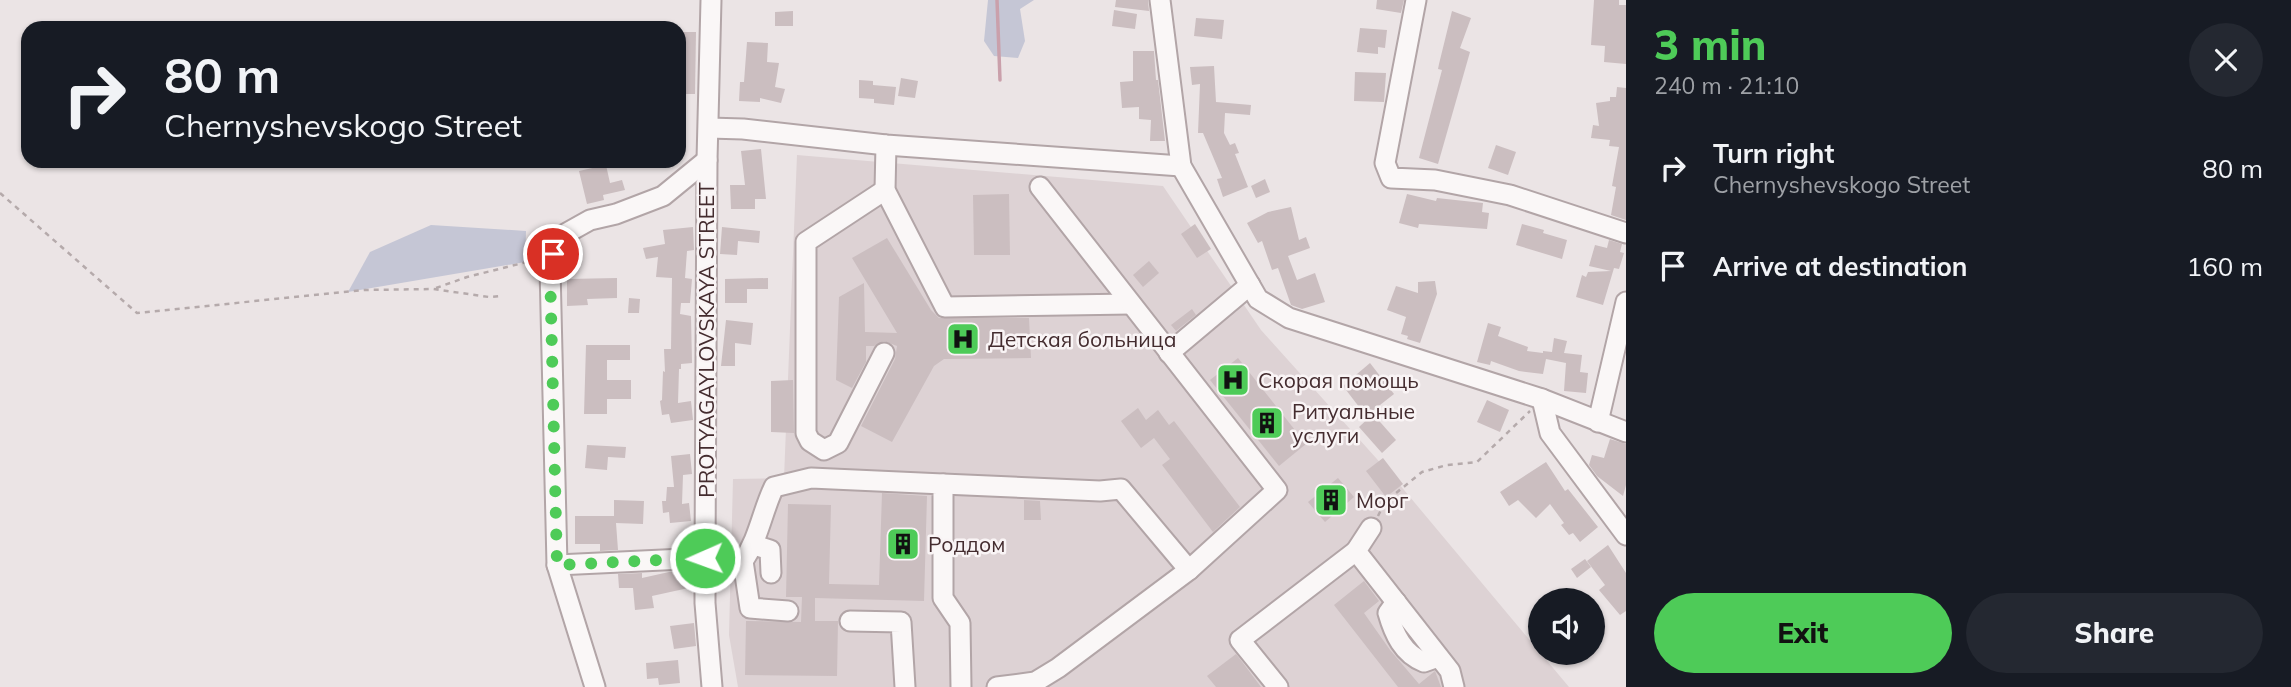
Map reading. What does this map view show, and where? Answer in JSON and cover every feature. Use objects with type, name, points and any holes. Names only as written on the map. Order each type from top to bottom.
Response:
[{"type":"street","name":"PROTYAGAYLOVSKAYA STREET","points":[[711,0],[706,160],[705,603],[712,687]]},
{"type":"street","points":[[1160,0],[1181,166],[1258,299],[1289,318],[1542,399],[1626,432]]},
{"type":"street","points":[[1416,0],[1385,163],[1391,178],[1435,180],[1510,195],[1626,233]]},
{"type":"street","points":[[709,128],[743,129],[886,145],[1181,166]]},
{"type":"street","points":[[886,145],[885,190],[945,307],[1131,304]]},
{"type":"street","points":[[596,687],[557,565],[550,268],[556,239],[590,220],[617,214],[663,196],[706,160]]},
{"type":"street","points":[[998,687],[1035,682],[1189,570],[1277,490],[1040,187]]},
{"type":"street","points":[[884,353],[838,443],[824,450],[817,447],[806,433],[806,242],[885,190]]},
{"type":"street","points":[[1169,353],[1250,285]]},
{"type":"street","points":[[1598,422],[1626,302]]},
{"type":"street","points":[[1542,399],[1550,433],[1626,535]]},
{"type":"street","points":[[788,611],[750,608],[749,553],[774,487],[811,478],[1100,491],[1121,489],[1189,570]]},
{"type":"street","points":[[943,484],[943,598],[960,623],[961,687]]},
{"type":"street","points":[[1278,687],[1240,640],[1356,551],[1371,528]]},
{"type":"street","points":[[557,565],[705,558],[770,550],[771,573]]},
{"type":"street","points":[[1356,551],[1450,671],[1454,687]]},
{"type":"street","points":[[850,621],[901,622],[905,687]]},
{"type":"path","points":[[0,193],[137,313],[364,290],[433,289],[489,297],[502,296]]},
{"type":"path","points":[[433,289],[467,277],[531,261]]},
{"type":"path","points":[[1371,528],[1385,502],[1422,472],[1447,465],[1477,463],[1542,399]]},
{"type":"shaded area","points":[[988,0],[1034,0],[1020,9],[1025,41],[1018,58],[994,56],[984,41]]},
{"type":"shaded area","points":[[797,155],[1163,186],[1261,330],[1394,478],[1528,638],[1528,665],[1551,665],[1569,687],[738,687],[729,635],[733,479],[784,478]]},
{"type":"shaded area","points":[[431,225],[526,231],[525,262],[348,292],[370,252]]},
{"type":"building","points":[[1116,0],[1148,0],[1149,11],[1115,7]]},
{"type":"building","points":[[1377,0],[1404,0],[1401,13],[1376,9]]},
{"type":"building","points":[[1594,0],[1619,0],[1619,5],[1626,5],[1626,64],[1604,62],[1605,46],[1591,45]]},
{"type":"building","points":[[1114,10],[1137,14],[1135,29],[1112,26]]},
{"type":"building","points":[[793,11],[793,26],[775,26],[775,12]]},
{"type":"building","points":[[1452,11],[1471,18],[1460,48],[1470,52],[1438,164],[1419,158],[1442,70],[1438,69]]},
{"type":"building","points":[[1196,18],[1224,20],[1222,39],[1194,36]]},
{"type":"building","points":[[1360,28],[1387,30],[1385,48],[1378,47],[1378,54],[1357,52]]},
{"type":"building","points":[[686,32],[696,32],[695,94],[686,94]]},
{"type":"building","points":[[747,42],[768,43],[767,62],[779,63],[775,87],[785,89],[781,103],[760,98],[760,102],[739,101],[740,82],[744,82]]},
{"type":"building","points":[[1133,51],[1154,51],[1165,141],[1150,141],[1151,120],[1139,119],[1139,107],[1122,108],[1120,82],[1133,81]]},
{"type":"building","points":[[1214,66],[1216,102],[1251,105],[1250,115],[1225,113],[1224,133],[1230,145],[1235,143],[1239,153],[1235,154],[1248,187],[1223,197],[1217,179],[1222,178],[1203,133],[1198,133],[1200,84],[1192,85],[1190,67]]},
{"type":"building","points":[[1355,72],[1386,73],[1384,102],[1354,101]]},
{"type":"building","points":[[901,78],[918,81],[915,98],[898,96]]},
{"type":"building","points":[[859,80],[873,81],[873,85],[896,87],[894,105],[859,98]]},
{"type":"building","points":[[1617,87],[1626,88],[1626,220],[1611,215],[1616,187],[1612,186],[1619,147],[1609,146],[1610,140],[1591,138],[1593,125],[1599,126],[1596,103],[1610,101],[1610,97],[1616,97]]},
{"type":"building","points":[[1496,145],[1516,152],[1508,175],[1488,168]]},
{"type":"building","points":[[761,149],[766,199],[755,199],[755,209],[731,209],[730,185],[745,185],[741,151]]},
{"type":"building","points":[[607,168],[610,183],[622,180],[625,190],[603,195],[604,200],[587,204],[579,171]]},
{"type":"building","points":[[1265,179],[1270,192],[1256,198],[1251,186]]},
{"type":"building","points":[[1009,194],[1010,255],[974,255],[973,195]]},
{"type":"building","points":[[1407,194],[1436,201],[1437,198],[1483,203],[1482,212],[1489,213],[1487,229],[1419,224],[1418,228],[1399,223]]},
{"type":"building","points":[[1291,207],[1299,240],[1306,237],[1310,248],[1288,256],[1297,280],[1315,273],[1325,302],[1302,309],[1291,305],[1278,268],[1272,270],[1262,241],[1258,243],[1247,223],[1268,212]]},
{"type":"building","points":[[1195,224],[1211,249],[1197,258],[1181,234]]},
{"type":"building","points":[[1522,224],[1567,240],[1562,259],[1516,245]]},
{"type":"building","points":[[693,227],[694,250],[687,251],[685,278],[692,279],[690,303],[681,303],[680,314],[691,316],[692,363],[681,364],[679,369],[678,403],[691,401],[693,420],[671,423],[669,414],[662,415],[660,401],[663,371],[665,372],[664,349],[671,349],[672,278],[656,277],[658,257],[646,259],[643,248],[665,244],[663,230]]},
{"type":"building","points":[[722,227],[760,231],[759,243],[738,241],[737,255],[720,254]]},
{"type":"building","name":"Детская больница","points":[[887,238],[931,310],[939,318],[1029,318],[1031,358],[944,359],[934,366],[892,442],[861,426],[895,359],[897,346],[884,341],[874,346],[866,346],[866,362],[852,388],[836,380],[839,297],[864,283],[865,332],[897,333],[852,258]]},
{"type":"building","points":[[1609,240],[1622,244],[1620,252],[1624,253],[1619,269],[1614,268],[1603,305],[1576,297],[1582,275],[1586,277],[1588,272],[1611,271],[1589,266],[1595,245],[1607,248]]},
{"type":"building","points":[[1149,261],[1159,273],[1143,287],[1133,275]]},
{"type":"building","points":[[617,278],[617,298],[587,299],[588,305],[567,306],[567,279]]},
{"type":"building","points":[[768,278],[768,289],[747,289],[747,303],[725,303],[725,279]]},
{"type":"building","points":[[1435,281],[1437,294],[1420,343],[1407,339],[1408,336],[1401,334],[1406,317],[1387,310],[1396,286],[1418,293],[1418,282]]},
{"type":"building","points":[[629,298],[640,299],[639,313],[628,313]]},
{"type":"building","points":[[1192,309],[1196,315],[1176,331],[1171,325]]},
{"type":"building","points":[[726,320],[753,323],[751,345],[735,343],[735,366],[721,366]]},
{"type":"building","points":[[1488,323],[1501,327],[1498,336],[1528,347],[1527,351],[1552,352],[1554,338],[1567,341],[1564,353],[1582,355],[1580,372],[1588,373],[1586,393],[1564,391],[1566,363],[1546,359],[1543,374],[1519,371],[1491,361],[1490,365],[1477,362]]},
{"type":"building","points":[[586,345],[630,345],[630,360],[607,360],[607,380],[631,380],[631,399],[607,399],[607,414],[584,414]]},
{"type":"building","name":"Ритуальные услуги","points":[[1238,358],[1306,444],[1279,466],[1210,380]]},
{"type":"building","points":[[1370,363],[1394,394],[1366,416],[1343,386]]},
{"type":"building","points":[[793,380],[794,433],[771,432],[771,381]]},
{"type":"building","points":[[1487,400],[1509,410],[1500,432],[1477,422]]},
{"type":"building","points":[[1138,408],[1146,420],[1158,410],[1169,425],[1174,421],[1240,507],[1213,532],[1162,465],[1170,459],[1154,438],[1141,448],[1121,421]]},
{"type":"building","points":[[1373,414],[1396,440],[1382,453],[1359,427]]},
{"type":"building","points":[[1610,439],[1626,444],[1626,485],[1623,496],[1597,476],[1589,465],[1592,455],[1604,458]]},
{"type":"building","points":[[587,445],[626,447],[625,458],[608,457],[607,470],[585,468]]},
{"type":"building","points":[[690,454],[692,474],[683,475],[682,504],[689,503],[691,521],[670,523],[669,512],[663,513],[662,501],[666,501],[667,487],[674,487],[671,456]]},
{"type":"building","points":[[1383,458],[1403,484],[1386,497],[1366,471]]},
{"type":"building","points":[[1546,462],[1565,491],[1568,489],[1598,527],[1580,542],[1573,533],[1569,535],[1561,525],[1564,523],[1550,504],[1536,518],[1518,500],[1509,506],[1500,492]]},
{"type":"building","name":"Морг","points":[[1338,478],[1354,497],[1325,522],[1308,502]]},
{"type":"building","name":"Роддом","points":[[882,493],[927,496],[924,601],[815,598],[815,621],[838,621],[837,676],[745,675],[746,621],[801,622],[802,597],[786,597],[788,504],[831,505],[829,584],[879,585]]},
{"type":"building","points":[[614,500],[644,501],[643,524],[616,523],[618,550],[600,551],[600,544],[575,544],[575,516],[614,516]]},
{"type":"building","points":[[1024,500],[1040,501],[1041,520],[1024,520]]},
{"type":"building","points":[[1608,545],[1626,573],[1626,611],[1620,615],[1605,597],[1605,588],[1601,588],[1605,585],[1587,561]]},
{"type":"building","points":[[1585,559],[1591,567],[1577,578],[1571,569]]},
{"type":"building","points":[[690,571],[693,587],[652,596],[654,608],[635,610],[633,588],[619,588],[618,574],[642,573],[642,578]]},
{"type":"building","points":[[1364,581],[1379,601],[1364,613],[1390,650],[1419,684],[1435,671],[1441,687],[1398,687],[1334,605]]},
{"type":"building","points":[[694,623],[696,646],[674,649],[670,626]]},
{"type":"building","points":[[1236,654],[1261,687],[1216,687],[1207,676]]},
{"type":"building","points":[[678,660],[680,683],[659,685],[658,678],[647,679],[646,663]]},
{"type":"waterway","points":[[997,0],[1000,80]]},
{"type":"place","name":"Детская больница","points":[[963,339]]},
{"type":"place","name":"Скорая помощь","points":[[1233,380]]},
{"type":"place","name":"Ритуальные услуги","points":[[1267,423]]},
{"type":"place","name":"Морг","points":[[1331,500]]},
{"type":"place","name":"Роддом","points":[[903,544]]},
{"type":"route","points":[[553,254],[550,268],[557,565],[705,558]]}]
